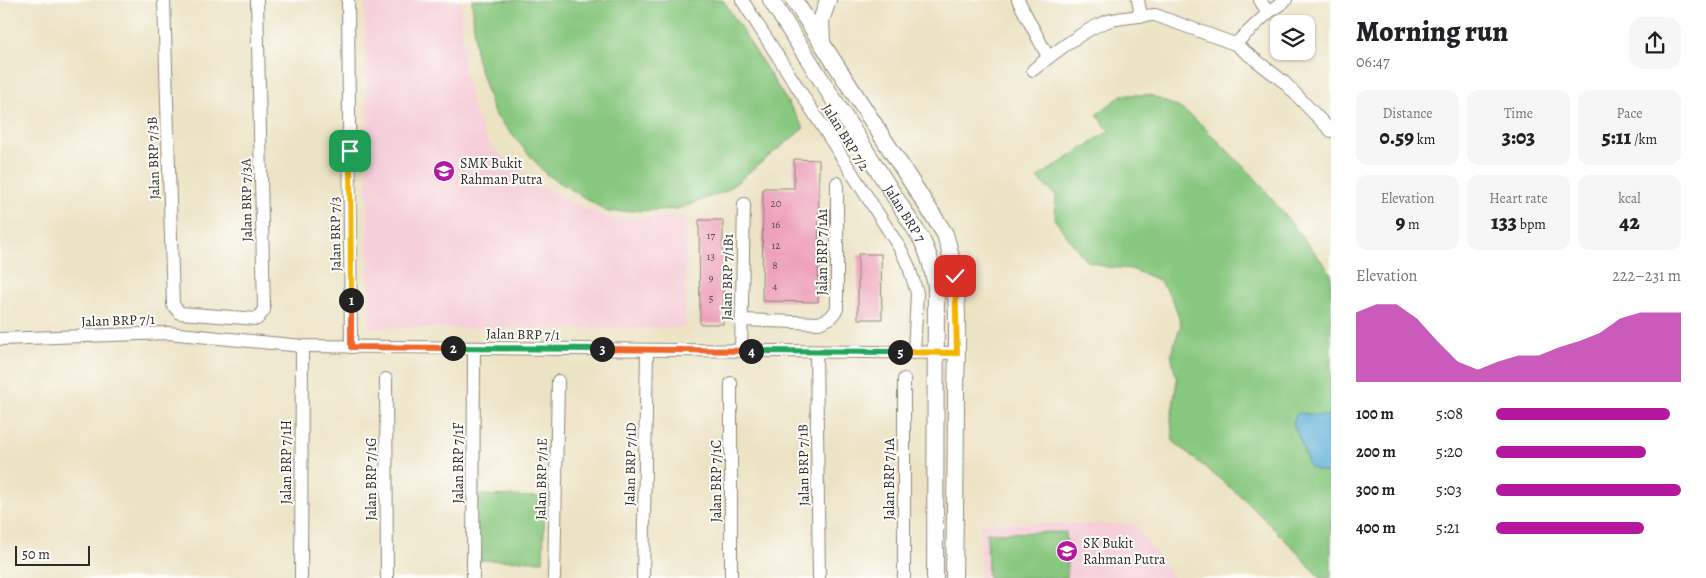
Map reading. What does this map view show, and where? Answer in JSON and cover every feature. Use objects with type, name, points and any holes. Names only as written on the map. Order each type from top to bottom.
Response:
[{"type":"main road","name":"Jalan BRP 7","points":[[771,0],[922,240],[930,257],[936,285],[935,578]]},
{"type":"main road","name":"Jalan BRP 7","points":[[794,0],[945,234],[950,252],[955,276],[957,353],[954,578]]},
{"type":"main road","points":[[823,46],[820,34],[821,21],[828,0]]},
{"type":"street","name":"Jalan BRP 7/3B","points":[[164,0],[173,305],[180,313]]},
{"type":"street","name":"Jalan BRP 7/3A","points":[[180,313],[257,319],[264,310],[257,0]]},
{"type":"street","name":"Jalan BRP 7/3","points":[[348,0],[351,347]]},
{"type":"street","name":"Jalan BRP 7/2","points":[[742,0],[910,267],[917,293],[914,353]]},
{"type":"street","points":[[1018,0],[1048,57]]},
{"type":"street","points":[[1138,0],[1142,16]]},
{"type":"street","points":[[1260,0],[1268,14]]},
{"type":"street","points":[[1235,44],[1286,0]]},
{"type":"street","points":[[1033,70],[1048,57],[1079,36],[1108,22],[1155,15],[1235,44],[1284,82],[1331,131]]},
{"type":"street","name":"Jalan BRP 7/1A1","points":[[742,320],[819,323],[830,318],[837,309],[837,184]]},
{"type":"street","name":"Jalan BRP 7/1B1","points":[[741,351],[744,204]]},
{"type":"street","name":"Jalan BRP 7/1","points":[[0,339],[168,333],[302,346],[957,353]]},
{"type":"street","name":"Jalan BRP 7/1H","points":[[301,578],[302,346]]},
{"type":"street","name":"Jalan BRP 7/1F","points":[[473,578],[474,348]]},
{"type":"street","name":"Jalan BRP 7/1D","points":[[643,578],[647,350]]},
{"type":"street","name":"Jalan BRP 7/1B","points":[[816,352],[819,492],[818,578]]},
{"type":"street","name":"Jalan BRP 7/1G","points":[[386,379],[387,578]]},
{"type":"street","name":"Jalan BRP 7/1A","points":[[904,379],[904,578]]},
{"type":"street","name":"Jalan BRP 7/1E","points":[[554,578],[558,381]]},
{"type":"street","name":"Jalan BRP 7/1C","points":[[731,383],[731,578]]},
{"type":"shaded area","name":"SMK Bukit Rahman Putra","points":[[365,0],[461,0],[464,68],[472,103],[485,137],[495,150],[533,182],[571,203],[610,219],[686,216],[686,328],[369,328]]},
{"type":"shaded area","name":"SK Bukit Rahman Putra","points":[[980,523],[1135,524],[1173,578],[980,578]]},
{"type":"green space","points":[[472,0],[723,0],[804,128],[726,191],[677,209],[608,212],[546,174],[494,114],[476,57]]},
{"type":"green space","points":[[1122,95],[1150,95],[1180,108],[1203,126],[1256,179],[1331,273],[1331,578],[1320,578],[1243,498],[1173,441],[1171,419],[1177,381],[1171,354],[1181,325],[1173,300],[1159,280],[1131,269],[1107,267],[1085,260],[1055,220],[1056,196],[1037,178],[1109,131],[1097,114]]},
{"type":"green space","points":[[478,495],[545,497],[543,561],[477,560]]},
{"type":"green space","points":[[1066,532],[1067,578],[988,578],[987,533]]},
{"type":"water","points":[[1297,413],[1331,416],[1331,474],[1310,468],[1293,422]]},
{"type":"building","points":[[794,159],[819,160],[818,302],[762,301],[763,188],[794,188]]},
{"type":"building","points":[[699,220],[723,220],[723,324],[700,324]]},
{"type":"building","points":[[858,254],[881,254],[882,319],[858,319]]},
{"type":"place","name":"SMK Bukit Rahman Putra","points":[[444,171]]},
{"type":"place","name":"SK Bukit Rahman Putra","points":[[1067,551]]},
{"type":"route","points":[[350,151],[351,347],[957,353],[955,276]]}]
